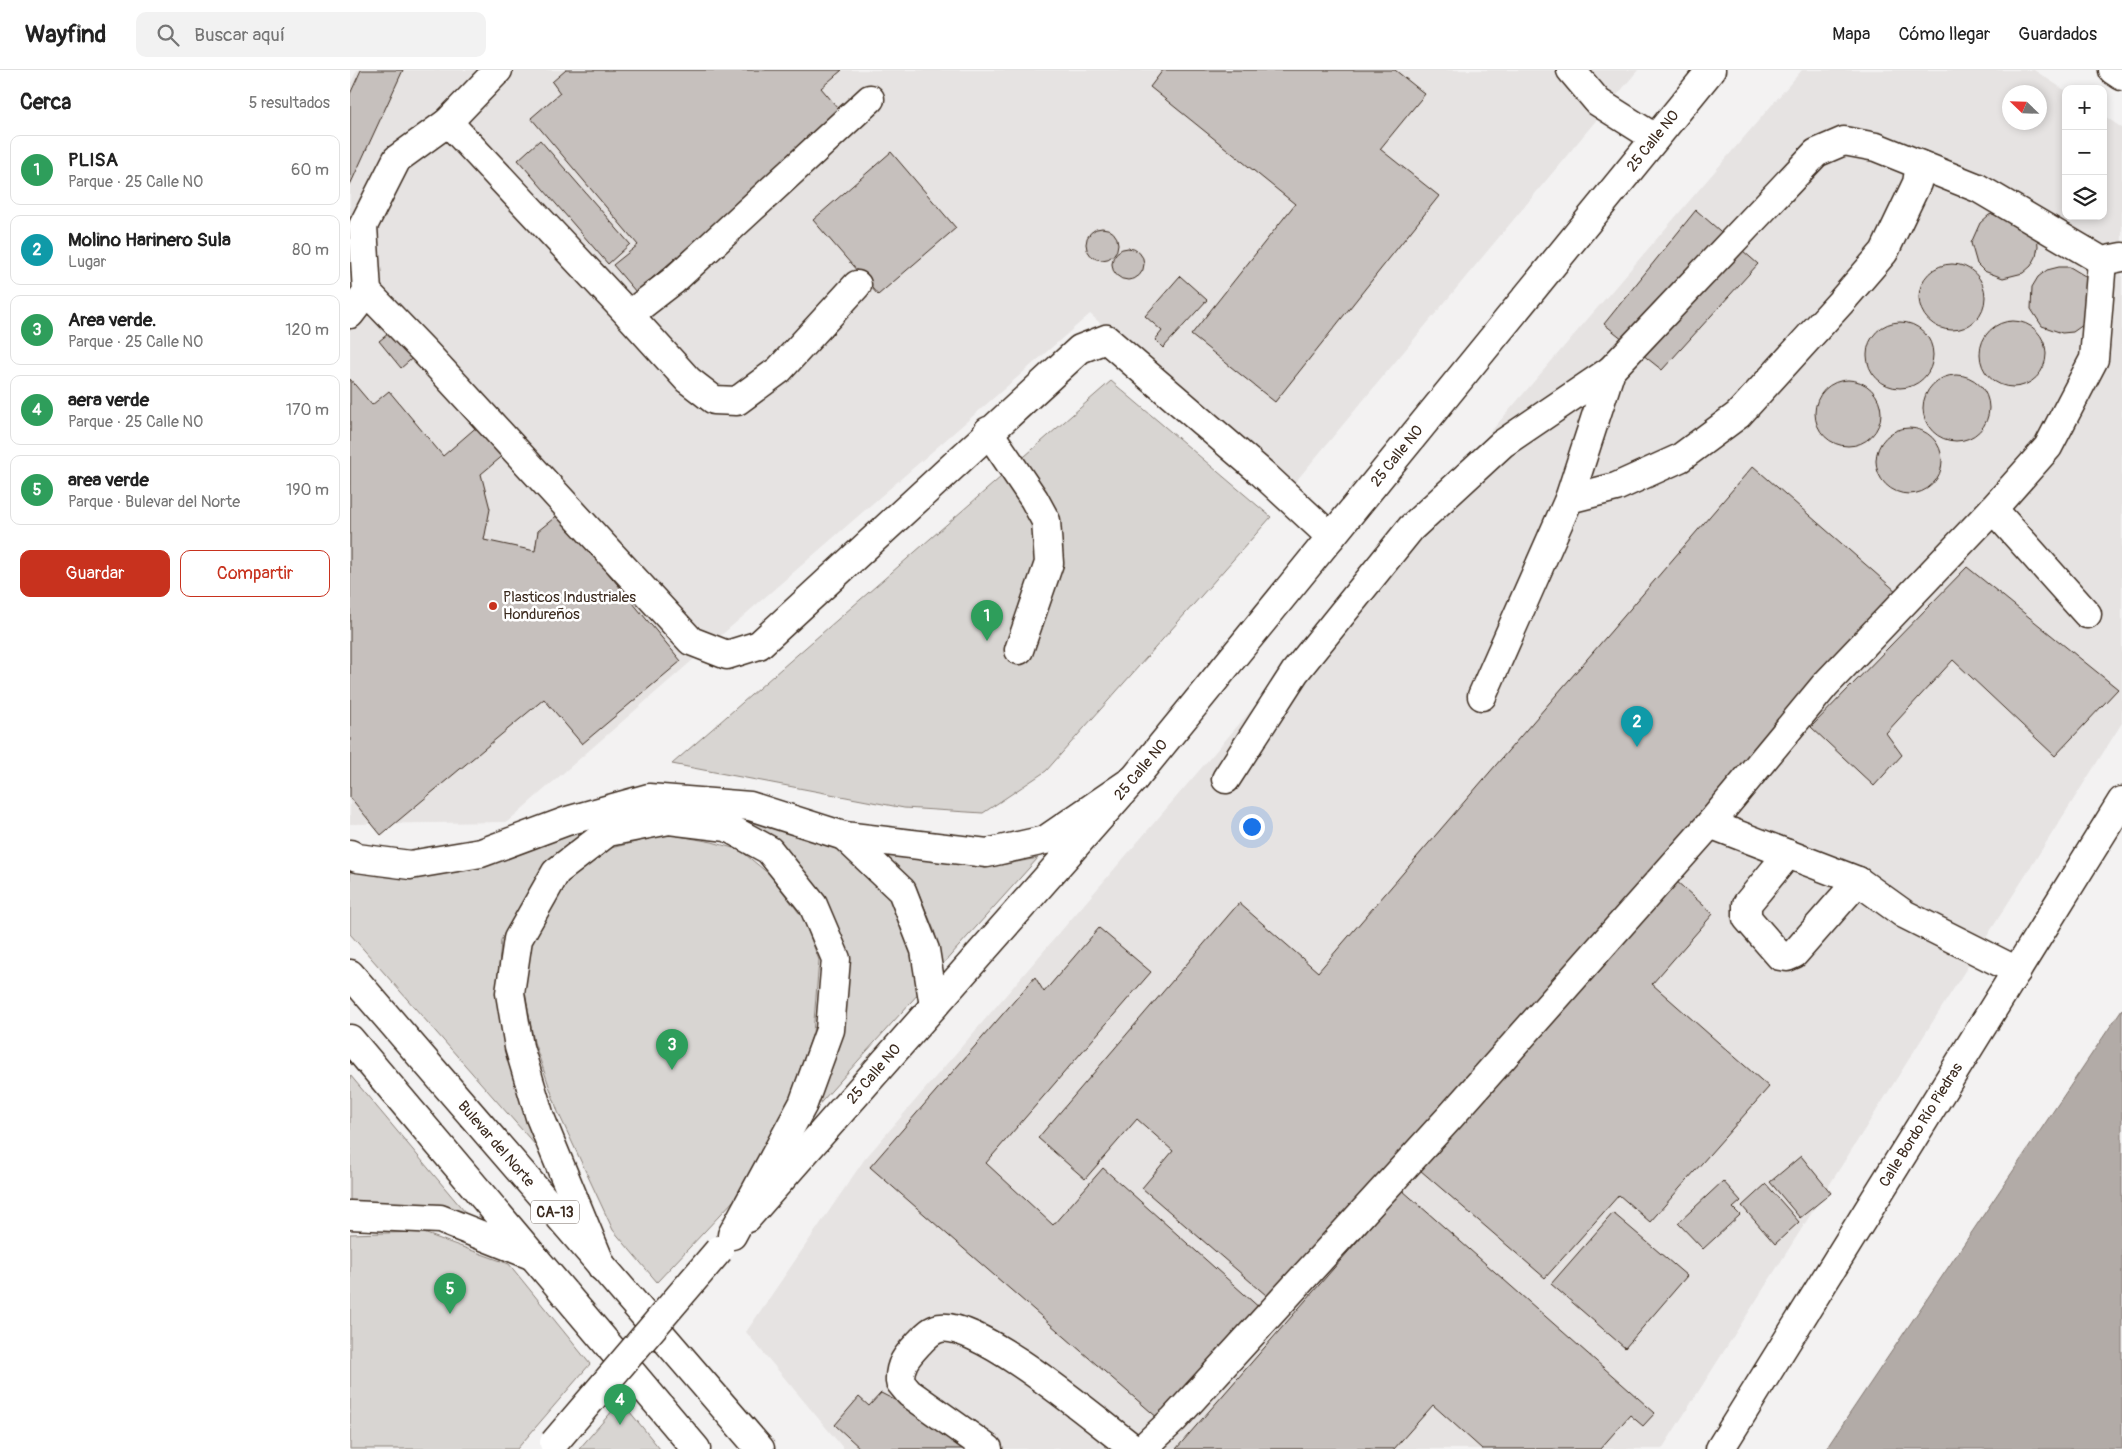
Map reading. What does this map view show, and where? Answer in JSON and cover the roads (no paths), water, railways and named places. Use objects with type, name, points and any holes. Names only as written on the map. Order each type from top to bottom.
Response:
[{"type":"main road","points":[[498,70],[448,122],[397,159],[363,226],[367,292],[432,359],[691,641],[727,655],[759,646],[988,431],[1080,349],[1106,339],[1262,472],[1331,537]]},
{"type":"main road","points":[[1572,70],[1598,102],[1655,138]]},
{"type":"main road","name":"25 Calle NO","points":[[551,1446],[726,1242],[1134,779],[1711,70]]},
{"type":"main road","points":[[2113,70],[2122,76]]},
{"type":"main road","points":[[629,315],[673,280],[870,100]]},
{"type":"main road","points":[[448,122],[688,380],[714,400],[737,401],[779,370],[857,285]]},
{"type":"main road","points":[[1142,1449],[1174,1419],[1450,1116],[1710,824],[1825,685],[1993,509],[2048,447],[2094,359],[2112,259],[1978,188],[1876,147],[1844,141],[1816,153],[1611,370],[1502,444],[1411,528],[1295,672],[1226,779]]},
{"type":"main road","points":[[1569,499],[1616,487],[1680,458],[1738,415],[1884,252],[1916,183],[1920,165]]},
{"type":"main road","points":[[350,314],[367,292]]},
{"type":"main road","points":[[1482,696],[1569,499],[1611,370]]},
{"type":"main road","points":[[988,431],[1034,499],[1046,521],[1049,563],[1019,650]]},
{"type":"main road","points":[[1993,509],[2087,614]]},
{"type":"main road","points":[[350,854],[357,858],[410,865],[481,853],[567,822],[649,798],[750,806],[844,836],[987,853],[1045,840],[1134,779]]},
{"type":"main road","name":"Calle Bordo Río Piedras","points":[[1720,1449],[2122,801]]},
{"type":"main road","points":[[602,1266],[540,1117],[519,1047],[510,993],[518,939],[556,872],[608,832],[669,820],[727,827],[769,850],[813,905],[836,959],[830,1030],[803,1104],[726,1242]]},
{"type":"main road","points":[[1710,824],[1858,881],[1904,914],[2017,971]]},
{"type":"main road","points":[[844,836],[902,891],[925,950],[934,1006]]},
{"type":"main road","points":[[1788,854],[1747,904],[1745,911],[1747,918],[1780,956],[1794,954],[1858,881]]},
{"type":"main road","name":"Bulevar del Norte","points":[[350,974],[760,1449]]},
{"type":"main road","name":"CA-13","points":[[350,1039],[696,1449]]},
{"type":"main road","points":[[350,1215],[440,1219],[534,1256]]},
{"type":"main road","points":[[988,1449],[909,1393],[900,1382],[899,1370],[904,1358],[929,1332],[940,1328],[953,1329],[966,1332],[988,1342],[1018,1362],[1134,1449]]},
{"type":"place","name":"Plasticos Industriales Hondureños","points":[[493,606]]},
{"type":"place","name":"PLISA","points":[[987,641]]},
{"type":"place","name":"Molino Harinero Sula","points":[[1637,747]]},
{"type":"place","name":"Area verde.","points":[[672,1070]]},
{"type":"place","name":"area verde","points":[[450,1314]]},
{"type":"place","name":"aera verde","points":[[620,1425]]}]
